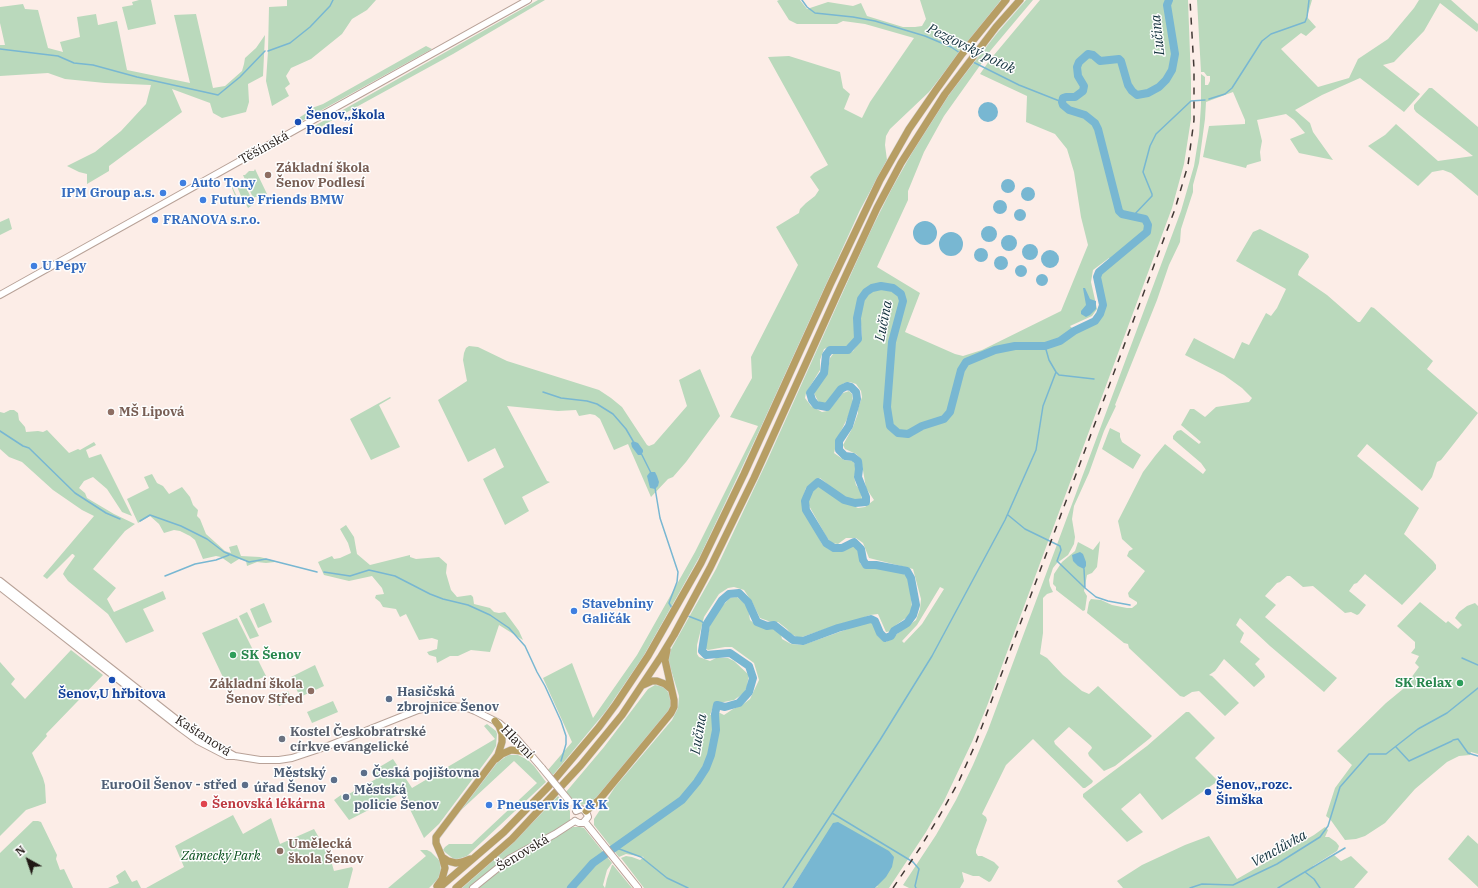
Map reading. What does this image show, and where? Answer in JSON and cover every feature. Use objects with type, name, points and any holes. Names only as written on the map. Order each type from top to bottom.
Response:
[{"type":"highway","points":[[439,888],[489,845],[529,807],[577,753],[616,704],[648,656],[702,563],[880,180],[909,129],[936,90],[962,54],[1006,0]]},
{"type":"highway","points":[[456,888],[495,855],[531,820],[585,760],[622,715],[636,695],[674,634],[754,478],[877,208],[901,163],[945,94],[996,27],[1020,0]]},
{"type":"highway","points":[[586,812],[599,800],[670,717],[674,704],[674,696],[671,689],[665,660],[666,652],[674,640],[674,634]]},
{"type":"highway","points":[[636,695],[642,685],[652,681],[660,682],[671,689]]},
{"type":"highway","points":[[436,888],[442,879],[444,866],[436,843],[436,837],[494,760],[500,749],[502,737],[500,728],[495,721]]},
{"type":"highway","points":[[494,760],[511,750],[521,751],[530,755]]},
{"type":"highway","points":[[442,857],[452,863],[462,862],[471,858],[482,848],[489,845]]},
{"type":"main road","name":"Těšínská","points":[[0,295],[528,0]]},
{"type":"main road","name":"Kaštanová","points":[[0,581],[181,723],[201,737],[237,756]]},
{"type":"main road","name":"Kaštanová","points":[[0,587],[193,738],[227,756],[237,756]]},
{"type":"main road","name":"Hlavní","points":[[237,756],[260,760],[273,760],[297,756],[337,743],[413,711],[434,706],[464,708],[479,712],[510,732],[542,768],[576,811]]},
{"type":"main road","points":[[581,809],[586,812],[588,817],[585,822],[580,823],[575,821],[574,816],[576,811],[581,809]]},
{"type":"main road","name":"Šenovská","points":[[473,888],[509,859],[555,834],[575,821]]},
{"type":"main road","points":[[585,822],[638,888]]},
{"type":"green space","points":[[139,0],[151,0],[156,24],[128,30],[122,7],[133,5],[132,2]]},
{"type":"green space","points":[[287,0],[376,0],[367,10],[352,19],[342,34],[311,59],[291,68],[286,76],[290,84],[285,88],[289,96],[272,106],[266,81],[269,7],[287,6]]},
{"type":"green space","points":[[538,0],[545,0],[453,54],[314,131],[309,129]]},
{"type":"green space","points":[[800,0],[807,9],[828,2],[853,6],[861,3],[867,16],[903,27],[915,27],[922,26],[926,19],[920,0],[1001,0],[929,92],[890,129],[886,136],[885,145],[887,160],[860,210],[701,554],[643,657],[606,711],[553,775],[548,770],[572,742],[543,678],[572,663],[593,718],[637,655],[695,552],[758,426],[730,417],[752,378],[751,357],[798,265],[776,227],[799,213],[800,209],[815,196],[819,190],[810,177],[828,165],[768,57],[789,56],[840,72],[843,88],[850,94],[844,109],[862,118],[870,102],[914,38],[865,24],[843,21],[837,24],[797,24],[789,20],[777,1]]},
{"type":"green space","points":[[1026,0],[1033,0],[991,50],[944,116],[924,152],[908,191],[908,200],[877,267],[920,293],[905,332],[955,354],[963,356],[982,350],[1061,311],[1088,245],[1081,217],[1074,172],[1067,149],[1055,134],[1026,122],[1027,96],[980,74],[1040,0],[1188,0],[1191,119],[1184,164],[1172,208],[987,706],[944,801],[926,832],[889,888],[875,888],[878,886],[810,860],[792,888],[644,888],[621,858],[626,856],[640,860],[644,857],[626,854],[619,857],[594,825],[594,819],[615,787],[672,720],[678,708],[679,696],[668,660],[670,651],[716,569],[767,461],[869,234],[891,190],[913,151],[950,93],[998,32]],"holes":[[[1109,258],[1115,260],[1101,272],[1099,278],[1104,304],[1101,317],[1094,323],[1076,332],[1070,326],[1092,316],[1097,309],[1091,282],[1093,270]],[[855,324],[861,324],[862,336],[858,344],[853,351],[846,354],[833,354],[830,358],[827,374],[814,393],[819,403],[826,404],[844,383],[850,382],[856,384],[861,391],[862,397],[858,413],[853,427],[843,445],[845,449],[856,454],[861,459],[866,488],[874,500],[865,507],[858,508],[837,498],[818,485],[810,494],[808,504],[831,543],[838,544],[846,538],[856,538],[863,543],[869,558],[913,569],[921,599],[920,609],[916,620],[886,642],[877,635],[875,623],[870,621],[803,645],[791,644],[782,639],[781,635],[774,628],[756,625],[750,620],[748,608],[743,602],[737,597],[730,598],[711,621],[705,648],[708,650],[732,647],[754,663],[759,680],[750,699],[742,705],[724,715],[720,713],[710,715],[716,702],[734,700],[744,693],[747,687],[749,675],[734,661],[728,658],[716,658],[710,661],[699,657],[697,654],[697,645],[704,617],[719,594],[728,588],[734,587],[744,590],[760,618],[771,622],[778,622],[791,634],[799,638],[840,624],[878,614],[886,632],[893,631],[896,625],[910,615],[912,608],[908,578],[903,573],[881,568],[863,567],[860,563],[859,549],[854,545],[839,552],[830,550],[822,544],[804,508],[803,497],[806,488],[820,478],[842,496],[855,500],[862,499],[854,477],[857,469],[853,461],[844,460],[834,453],[838,437],[848,417],[853,402],[852,394],[849,391],[843,393],[827,411],[822,412],[811,406],[805,398],[806,393],[820,370],[820,360],[824,349],[830,347],[844,347],[849,345],[855,339]],[[940,587],[944,589],[922,624],[904,643],[902,641],[917,625]]]},
{"type":"green space","points":[[1197,0],[1312,0],[1307,17],[1316,27],[1306,36],[1301,33],[1281,49],[1318,87],[1349,78],[1358,59],[1388,39],[1419,0],[1451,0],[1478,24],[1478,30],[1477,32],[1440,3],[1424,31],[1394,62],[1383,65],[1420,94],[1404,112],[1360,78],[1322,95],[1295,110],[1310,123],[1313,132],[1333,160],[1299,153],[1290,139],[1305,133],[1294,120],[1286,114],[1257,120],[1262,141],[1260,152],[1261,161],[1247,165],[1246,168],[1203,157],[1209,126],[1245,124],[1245,120],[1233,92],[1206,102],[1199,163],[1193,185],[1193,192],[1181,229],[1180,242],[1169,265],[1157,300],[1115,405],[1116,406],[1104,431],[1089,473],[1074,506],[1072,519],[1075,537],[1074,544],[1068,555],[1053,568],[1049,580],[1053,592],[1047,594],[1043,598],[1043,633],[1040,654],[1047,658],[1063,675],[1082,691],[1089,694],[1098,686],[1152,736],[1115,766],[1104,771],[1089,756],[1088,753],[1092,748],[1091,746],[1069,727],[1054,741],[1055,744],[1093,781],[1085,788],[1083,788],[1033,739],[1006,765],[982,814],[987,820],[976,853],[978,856],[982,856],[994,862],[999,867],[991,881],[989,882],[979,876],[973,876],[962,872],[964,881],[960,888],[909,888],[903,885],[936,835],[956,800],[988,730],[1181,211],[1194,166],[1199,135],[1201,74],[1205,77],[1205,85],[1208,85],[1210,81],[1210,76],[1207,76],[1204,72],[1201,72]]},
{"type":"green space","points":[[23,4],[25,9],[38,10],[48,48],[63,52],[60,42],[80,37],[77,17],[96,14],[98,25],[117,21],[127,70],[190,83],[174,15],[196,14],[213,88],[225,86],[242,71],[245,58],[256,48],[265,35],[263,76],[248,84],[249,102],[246,112],[222,118],[213,113],[210,103],[172,89],[182,112],[109,166],[109,171],[87,184],[87,174],[67,166],[95,152],[121,131],[146,104],[151,85],[105,83],[65,79],[48,73],[0,76],[0,45],[5,45],[0,23],[0,7]]},
{"type":"green space","points":[[426,46],[432,49],[300,122],[297,120],[305,114],[308,109],[323,104]]},
{"type":"green space","points":[[1429,88],[1432,88],[1478,127],[1478,196],[1451,173],[1443,170],[1432,172],[1418,186],[1368,146],[1385,135],[1396,124],[1438,161],[1473,156],[1414,109],[1414,105]]},
{"type":"green space","points":[[255,169],[267,194],[265,195],[264,193],[260,197],[255,197],[254,200],[243,175],[249,171],[254,171]]},
{"type":"green space","points":[[243,181],[254,204],[248,208],[245,202],[239,205],[231,186],[237,197],[241,196],[236,184]]},
{"type":"green space","points":[[9,218],[12,229],[0,235],[0,222]]},
{"type":"green space","points":[[1260,229],[1308,254],[1309,257],[1299,271],[1298,275],[1327,295],[1358,322],[1360,322],[1371,307],[1374,308],[1433,361],[1427,369],[1478,413],[1441,460],[1437,462],[1432,477],[1422,491],[1367,444],[1357,456],[1419,508],[1404,534],[1433,561],[1436,565],[1436,569],[1402,605],[1365,574],[1349,591],[1366,605],[1357,615],[1351,612],[1345,613],[1313,586],[1303,587],[1290,576],[1287,576],[1277,583],[1265,596],[1276,605],[1265,617],[1337,678],[1324,692],[1240,618],[1236,625],[1244,633],[1240,642],[1260,659],[1255,664],[1265,677],[1254,687],[1224,659],[1215,671],[1209,675],[1212,676],[1239,703],[1225,716],[1199,691],[1192,692],[1184,697],[1180,696],[1129,648],[1128,644],[1124,643],[1087,613],[1091,599],[1101,600],[1112,605],[1127,608],[1132,608],[1137,604],[1137,602],[1129,597],[1128,593],[1145,571],[1127,556],[1129,551],[1133,549],[1122,539],[1118,521],[1143,472],[1155,456],[1165,444],[1203,474],[1206,470],[1201,463],[1173,439],[1173,436],[1177,431],[1181,430],[1199,444],[1201,442],[1181,425],[1190,409],[1194,409],[1205,417],[1216,407],[1249,402],[1252,398],[1242,388],[1224,375],[1185,355],[1194,338],[1234,359],[1242,342],[1249,345],[1266,313],[1271,316],[1277,308],[1286,289],[1236,261],[1253,232]]},
{"type":"green space","points":[[469,346],[478,347],[507,361],[599,390],[622,407],[649,446],[654,444],[687,406],[679,380],[700,369],[720,416],[686,462],[673,477],[668,479],[651,497],[628,444],[614,450],[600,419],[595,415],[590,414],[579,416],[576,410],[558,411],[507,406],[547,481],[550,482],[522,497],[529,511],[505,525],[483,479],[504,467],[495,448],[468,462],[438,400],[467,381],[463,360],[466,348]]},
{"type":"green space","points":[[390,397],[391,398],[379,405],[400,447],[371,460],[350,419]]},
{"type":"green space","points":[[14,410],[18,413],[19,420],[25,427],[26,432],[43,432],[47,430],[69,453],[78,449],[80,450],[94,442],[96,445],[86,450],[89,458],[101,454],[132,516],[122,512],[107,489],[93,477],[84,481],[79,488],[85,493],[87,498],[114,514],[135,524],[125,531],[93,569],[116,588],[107,599],[114,612],[163,591],[166,599],[143,609],[154,631],[126,643],[108,614],[68,581],[63,574],[75,556],[73,554],[47,579],[43,576],[94,516],[82,510],[53,490],[22,462],[9,457],[0,449],[0,412],[4,413]]},
{"type":"green space","points":[[1110,428],[1120,433],[1122,442],[1141,455],[1133,469],[1102,449]]},
{"type":"green space","points":[[152,474],[157,483],[163,486],[169,494],[182,487],[190,497],[193,505],[198,510],[197,516],[200,519],[206,534],[225,551],[231,553],[229,547],[237,545],[241,556],[260,557],[275,562],[257,562],[247,566],[246,561],[239,559],[231,564],[221,557],[216,556],[203,559],[195,540],[190,536],[174,530],[164,533],[159,524],[150,516],[138,523],[127,499],[149,488],[144,477]]},
{"type":"green space","points":[[346,525],[354,537],[357,554],[370,565],[410,555],[410,557],[416,559],[439,557],[447,564],[446,573],[451,590],[457,597],[471,595],[473,597],[474,604],[490,608],[494,612],[505,612],[519,631],[523,640],[499,625],[490,652],[471,650],[458,656],[450,656],[437,663],[436,657],[429,655],[427,652],[437,649],[438,640],[432,638],[419,640],[406,614],[400,617],[396,609],[383,607],[375,598],[376,595],[384,594],[382,588],[372,576],[349,581],[324,575],[318,562],[332,556],[334,559],[351,553],[348,543],[340,529]]},
{"type":"green space","points":[[1100,541],[1097,567],[1092,573],[1087,575],[1084,591],[1087,596],[1085,610],[1083,611],[1056,590],[1056,587],[1053,584],[1054,574],[1062,562],[1075,551],[1078,542],[1093,550]]},
{"type":"green space","points":[[1420,602],[1446,623],[1448,621],[1458,629],[1462,625],[1455,618],[1459,612],[1467,606],[1475,603],[1478,606],[1478,754],[1471,752],[1470,755],[1459,756],[1447,762],[1415,789],[1385,823],[1365,836],[1345,840],[1330,819],[1326,816],[1335,788],[1352,765],[1337,751],[1386,703],[1403,689],[1419,667],[1415,663],[1419,656],[1411,653],[1415,648],[1415,642],[1397,626]]},
{"type":"green space","points":[[264,603],[272,622],[258,628],[250,609]]},
{"type":"green space","points":[[247,612],[259,636],[250,639],[239,616]]},
{"type":"green space","name":"SK Šenov","points":[[237,618],[266,676],[230,692],[202,633]]},
{"type":"green space","points":[[71,650],[103,675],[46,734],[47,736],[32,753],[45,785],[46,803],[26,810],[0,836],[0,662],[15,679],[11,684],[25,699]]},
{"type":"green space","points":[[315,665],[324,686],[300,697],[291,677]]},
{"type":"green space","points":[[655,685],[665,687],[669,694],[671,698],[671,706],[669,712],[599,795],[591,802],[582,805],[574,801],[566,792],[604,747],[648,689]]},
{"type":"green space","points":[[288,691],[292,700],[279,706],[275,697]]},
{"type":"green space","points":[[333,701],[338,712],[312,723],[307,712]]},
{"type":"green space","points":[[1186,712],[1189,712],[1215,738],[1195,758],[1218,781],[1162,820],[1140,793],[1121,809],[1143,832],[1127,842],[1083,797],[1083,794],[1147,746]]},
{"type":"green space","points":[[487,724],[496,731],[496,746],[439,824],[424,838],[402,793],[349,820],[334,800],[341,795],[345,801],[349,798],[347,795],[376,779],[371,772],[393,759],[412,788],[495,739],[484,726]]},
{"type":"green space","points":[[508,755],[518,755],[528,760],[546,782],[467,856],[455,860],[443,850],[445,847],[449,844],[472,844],[537,783],[514,761],[460,811],[497,763]]},
{"type":"green space","points":[[558,796],[570,811],[570,820],[567,824],[503,860],[469,888],[462,888],[497,857]]},
{"type":"green space","name":"Zámecký Park","points":[[233,815],[243,834],[271,818],[280,844],[314,829],[330,857],[334,871],[352,867],[353,869],[348,888],[146,888],[184,867],[175,846]]},
{"type":"green space","points":[[33,821],[41,822],[57,855],[56,859],[60,870],[64,869],[73,888],[0,888],[0,853]]},
{"type":"green space","points":[[573,827],[584,828],[612,863],[607,870],[603,885],[605,888],[477,888],[507,863]]},
{"type":"green space","points":[[1325,827],[1328,830],[1325,837],[1329,837],[1339,846],[1337,851],[1313,866],[1314,867],[1334,855],[1341,861],[1351,856],[1368,872],[1354,888],[1123,888],[1117,881],[1142,865],[1185,845],[1209,836],[1237,879],[1314,835]]},
{"type":"green space","points":[[1468,835],[1478,844],[1478,887],[1448,859]]},
{"type":"green space","points":[[420,850],[427,850],[431,852],[440,861],[441,871],[438,879],[429,888],[388,888],[426,856]]},
{"type":"green space","points":[[613,865],[632,888],[605,888]]},
{"type":"green space","points":[[125,870],[132,882],[137,880],[141,888],[108,888],[119,883],[116,876]]},
{"type":"water","points":[[988,102],[995,105],[998,112],[995,119],[988,122],[981,119],[978,112],[981,105]]},
{"type":"water","points":[[1008,179],[1013,181],[1015,186],[1013,191],[1008,193],[1003,191],[1001,186],[1003,181]]},
{"type":"water","points":[[1028,187],[1033,189],[1035,194],[1033,199],[1028,201],[1023,199],[1021,194],[1023,189]]},
{"type":"water","points":[[1000,200],[1005,202],[1007,207],[1005,212],[1000,214],[995,212],[993,207],[995,202]]},
{"type":"water","points":[[1022,209],[1025,210],[1025,220],[1018,221],[1015,220],[1014,213],[1015,210]]},
{"type":"water","points":[[925,221],[934,224],[937,233],[934,242],[925,245],[916,242],[913,233],[916,224]]},
{"type":"water","points":[[986,226],[992,226],[997,231],[995,240],[992,242],[986,242],[981,237],[981,231]]},
{"type":"water","points":[[951,232],[960,235],[963,244],[960,253],[951,256],[942,253],[939,244],[942,235]]},
{"type":"water","points":[[1006,235],[1012,235],[1017,240],[1015,249],[1012,251],[1006,251],[1001,246],[1001,240]]},
{"type":"water","points":[[1027,244],[1033,244],[1038,249],[1036,258],[1033,260],[1027,260],[1022,255],[1022,249]]},
{"type":"water","points":[[981,248],[986,250],[988,255],[986,260],[981,262],[976,260],[974,255],[976,250]]},
{"type":"water","points":[[1050,250],[1056,253],[1059,259],[1056,265],[1050,268],[1044,265],[1041,259],[1044,253]]},
{"type":"water","points":[[1001,256],[1006,258],[1008,263],[1006,268],[1001,270],[996,268],[994,263],[996,258]]},
{"type":"water","points":[[1023,265],[1026,266],[1026,276],[1019,277],[1016,276],[1015,269],[1016,266]]},
{"type":"water","points":[[1044,274],[1047,275],[1047,285],[1040,286],[1037,285],[1036,278],[1037,275]]},
{"type":"water","points":[[1083,288],[1085,288],[1090,299],[1096,301],[1096,309],[1086,317],[1081,314],[1081,311],[1086,305]]},
{"type":"water","points":[[633,441],[638,443],[643,450],[641,455],[638,455],[632,447],[631,443]]},
{"type":"water","points":[[650,472],[655,472],[659,482],[655,489],[650,488],[647,476]]},
{"type":"water","points":[[1080,552],[1083,554],[1086,562],[1084,569],[1073,561],[1072,555]]},
{"type":"water","points":[[838,822],[889,851],[894,857],[892,867],[886,877],[875,888],[792,888],[833,823]]},
{"type":"waterway","points":[[268,51],[290,43],[310,27],[330,6],[333,0]]},
{"type":"waterway","name":"Pezgovský potok","points":[[802,0],[807,7],[815,13],[875,21],[925,36],[951,47],[960,53]]},
{"type":"waterway","name":"Lučina","points":[[571,888],[593,863],[682,800],[697,782],[706,768],[711,755],[716,730],[715,714],[717,705],[725,707],[739,703],[749,692],[753,678],[749,666],[730,653],[706,655],[702,651],[706,625],[722,600],[729,594],[739,593],[748,602],[757,622],[767,626],[774,625],[793,640],[803,641],[838,628],[871,619],[875,621],[880,633],[885,638],[891,636],[894,631],[907,623],[913,615],[916,605],[911,578],[907,571],[876,565],[866,565],[863,560],[861,549],[854,542],[842,548],[834,548],[826,543],[806,510],[805,501],[810,489],[818,482],[844,500],[855,503],[866,502],[866,497],[858,477],[858,461],[853,457],[845,456],[839,450],[839,441],[849,426],[855,406],[857,399],[856,392],[851,387],[847,386],[841,389],[827,407],[816,405],[812,400],[810,393],[824,373],[826,355],[830,350],[848,350],[858,339],[857,318],[861,299],[866,292],[872,288],[881,286],[893,288],[901,294],[903,301],[892,342],[887,407],[890,426],[898,433],[908,434],[922,426],[944,419],[950,412],[961,370],[966,362],[995,350],[1015,346],[1045,346],[1060,341],[1074,331],[1095,321],[1100,314],[1103,305],[1097,277],[1099,272],[1147,232],[1148,225],[1145,219],[1122,214],[1119,211],[1098,129],[1095,123],[1085,115],[1069,110],[1063,105],[1062,102],[1063,98],[1075,97],[1083,91],[1084,86],[1078,76],[1077,67],[1079,62],[1088,54],[1093,55],[1100,61],[1119,59],[1121,61],[1128,85],[1137,95],[1148,93],[1159,87],[1166,80],[1172,70],[1175,54],[1167,5],[1169,0]]},
{"type":"waterway","points":[[1209,99],[1225,94],[1232,88],[1262,41],[1271,34],[1305,22],[1309,0]]},
{"type":"waterway","points":[[0,49],[58,56],[74,63],[93,65],[137,77],[218,95],[240,77],[265,51]]},
{"type":"waterway","name":"Pezgovský potok","points":[[973,62],[1019,85],[1062,102]]},
{"type":"waterway","points":[[1132,217],[1152,196],[1143,172],[1150,146],[1156,134],[1191,101],[1205,100]]},
{"type":"waterway","points":[[783,888],[880,740],[932,656],[1005,520],[1036,450],[1043,406],[1056,372],[1049,360],[1045,346]]},
{"type":"waterway","points":[[1056,372],[1059,375],[1094,379]]},
{"type":"waterway","points":[[543,392],[561,398],[587,401],[597,404],[613,414],[626,429],[633,441]]},
{"type":"waterway","points":[[0,431],[23,446],[29,448],[75,493],[106,513],[120,519]]},
{"type":"waterway","points":[[641,453],[651,473]]},
{"type":"waterway","points":[[655,488],[660,518],[678,572],[677,582],[669,603],[672,608]]},
{"type":"waterway","points":[[140,521],[150,515],[181,526],[207,539],[224,552],[249,562],[266,559],[317,572]]},
{"type":"waterway","points":[[1008,515],[1025,529],[1060,546],[1061,550],[1057,561],[1096,597],[1130,605]]},
{"type":"waterway","points":[[165,576],[195,564],[216,560],[229,555]]},
{"type":"waterway","points":[[1084,569],[1085,588]]},
{"type":"waterway","points":[[324,572],[350,576],[369,570],[395,576],[430,594],[468,605],[490,615],[509,628],[525,646],[561,721],[566,736],[566,744],[561,761]]},
{"type":"waterway","points":[[688,616],[701,621],[706,625]]},
{"type":"waterway","points":[[1462,658],[1478,665]]},
{"type":"waterway","name":"Venclůvka","points":[[1190,888],[1202,884],[1233,885],[1277,864],[1320,837],[1328,826],[1340,787],[1369,754],[1386,754],[1418,729],[1447,713],[1478,688]]},
{"type":"waterway","points":[[1453,740],[1458,739],[1468,753],[1478,756]]},
{"type":"waterway","points":[[1396,747],[1409,761],[1452,741]]},
{"type":"waterway","points":[[832,813],[913,862],[919,869],[915,886],[916,888]]},
{"type":"waterway","points":[[614,847],[641,857],[667,878],[688,888]]},
{"type":"waterway","points":[[1278,888],[1345,848]]},
{"type":"waterway","points":[[1305,872],[1314,879],[1320,888]]},
{"type":"railway","points":[[893,888],[940,815],[959,781],[975,745],[1175,209],[1188,165],[1194,120],[1194,69],[1190,0]]},
{"type":"place","name":"Šenov,,škola Podlesí","points":[[298,122]]},
{"type":"place","name":"Základní škola Šenov Podlesí","points":[[268,175]]},
{"type":"place","name":"Auto Tony","points":[[183,183]]},
{"type":"place","name":"IPM Group a.s.","points":[[163,193]]},
{"type":"place","name":"Future Friends BMW","points":[[203,200]]},
{"type":"place","name":"FRANOVA s.r.o.","points":[[155,220]]},
{"type":"place","name":"U Pepy","points":[[34,266]]},
{"type":"place","name":"MŠ Lipová","points":[[111,412]]},
{"type":"place","name":"Stavebniny Galičák","points":[[574,611]]},
{"type":"place","name":"SK Šenov","points":[[233,655]]},
{"type":"place","name":"Šenov,U hřbitova","points":[[112,680]]},
{"type":"place","name":"SK Relax","points":[[1460,683]]},
{"type":"place","name":"Základní škola Šenov Střed","points":[[311,691]]},
{"type":"place","name":"Hasičská zbrojnice Šenov","points":[[389,699]]},
{"type":"place","name":"Kostel Českobratrské církve evangelické","points":[[282,739]]},
{"type":"place","name":"Česká pojištovna","points":[[364,773]]},
{"type":"place","name":"Městský úřad Šenov","points":[[334,780]]},
{"type":"place","name":"EuroOil Šenov - střed","points":[[245,785]]},
{"type":"place","name":"Šenov,,rozc. Šimška","points":[[1208,792]]},
{"type":"place","name":"Městská policie Šenov","points":[[346,797]]},
{"type":"place","name":"Šenovská lékárna","points":[[204,804]]},
{"type":"place","name":"Pneuservis K & K","points":[[489,805]]},
{"type":"place","name":"Umělecká škola Šenov","points":[[280,851]]}]
